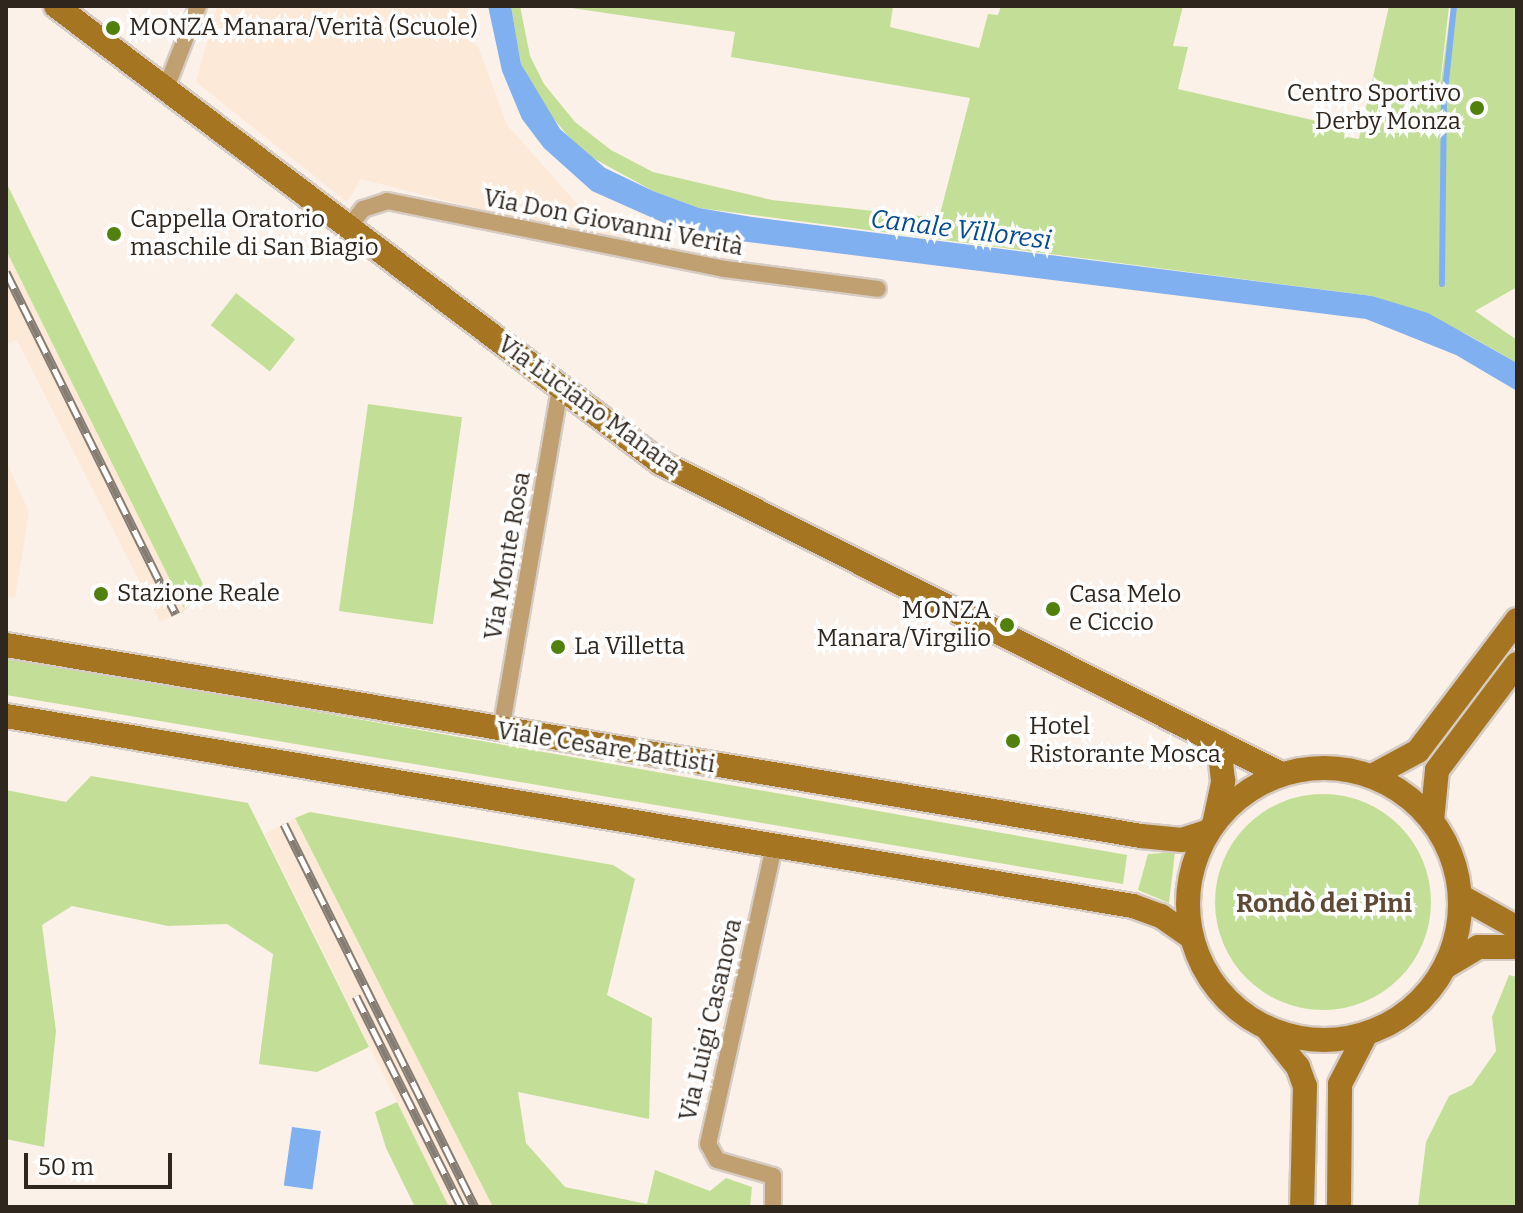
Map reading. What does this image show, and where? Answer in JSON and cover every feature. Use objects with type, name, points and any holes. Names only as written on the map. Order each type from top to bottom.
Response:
[{"type":"main road","name":"Via Luciano Manara","points":[[56,6],[80,13],[166,88],[560,389],[682,475],[1281,774]]},
{"type":"main road","points":[[1372,776],[1418,751],[1517,620]]},
{"type":"main road","name":"Viale Cesare Battisti","points":[[6,645],[1141,836],[1182,840],[1211,826]]},
{"type":"main road","points":[[1432,821],[1437,770],[1517,664]]},
{"type":"main road","points":[[6,716],[1133,906],[1161,916],[1191,937]]},
{"type":"main road","points":[[1219,742],[1223,781],[1211,826],[1192,865],[1187,901],[1191,937],[1215,986],[1267,1028],[1298,1067],[1305,1086],[1302,1207]]},
{"type":"main road","points":[[1211,826],[1245,792],[1281,774],[1342,768],[1372,776],[1405,795],[1432,821],[1454,863],[1460,896],[1457,933],[1445,967],[1412,1008],[1366,1034],[1316,1040],[1267,1028]]},
{"type":"main road","points":[[1460,896],[1517,928]]},
{"type":"main road","points":[[1445,967],[1478,947],[1517,947]]},
{"type":"main road","points":[[1339,1207],[1340,1084],[1366,1034]]},
{"type":"street","points":[[166,88],[192,9]]},
{"type":"street","name":"Via Don Giovanni Verità","points":[[349,227],[363,209],[387,201],[725,269],[878,289]]},
{"type":"street","name":"Via Monte Rosa","points":[[501,730],[560,389]]},
{"type":"street","name":"Via Luigi Casanova","points":[[773,1207],[773,1176],[717,1160],[708,1144],[774,847]]},
{"type":"shaded area","points":[[217,6],[468,6],[466,36],[478,46],[507,125],[580,207],[626,236],[623,246],[361,179],[347,202],[196,82]]},
{"type":"shaded area","points":[[6,250],[185,610],[160,622],[17,340],[6,344]]},
{"type":"shaded area","points":[[6,461],[29,512],[15,598],[6,596]]},
{"type":"shaded area","points":[[295,818],[493,1207],[449,1207],[265,834]]},
{"type":"green space","points":[[511,6],[520,6],[530,56],[544,84],[575,122],[611,150],[653,172],[772,200],[939,218],[970,98],[731,57],[735,32],[558,6],[893,6],[890,27],[979,48],[988,14],[998,15],[1001,6],[1183,6],[1173,46],[1188,47],[1178,89],[1347,128],[1346,137],[1359,139],[1389,6],[1449,6],[1436,120],[1451,6],[1517,6],[1517,287],[1475,311],[1517,340],[1517,363],[1466,334],[1372,296],[699,208],[653,191],[582,152],[545,109],[521,64]]},
{"type":"green space","points":[[6,182],[203,584],[185,610],[6,250]]},
{"type":"green space","points":[[236,293],[295,339],[270,371],[211,325]]},
{"type":"green space","points":[[368,404],[462,417],[433,624],[339,611]]},
{"type":"green space","points":[[6,657],[1127,855],[1123,884],[6,695]]},
{"type":"green space","points":[[91,776],[248,803],[369,1047],[317,1072],[259,1064],[273,954],[227,924],[168,926],[72,906],[42,925],[56,1031],[44,1147],[6,1139],[6,790],[66,802]]},
{"type":"green space","points":[[1323,794],[1364,802],[1400,825],[1423,861],[1431,902],[1423,943],[1400,979],[1364,1002],[1323,1010],[1282,1002],[1246,979],[1223,943],[1215,902],[1223,861],[1246,825],[1282,802]]},
{"type":"green space","points":[[310,812],[613,865],[635,879],[607,995],[652,1018],[649,1119],[518,1092],[526,1143],[565,1187],[647,1204],[655,1170],[710,1191],[726,1178],[752,1187],[750,1207],[493,1207],[295,818]]},
{"type":"green space","points":[[1175,852],[1169,903],[1138,890],[1148,854]]},
{"type":"green space","points":[[1509,975],[1517,977],[1517,1207],[1418,1207],[1426,1142],[1449,1096],[1472,1085],[1496,1051],[1492,1017]]},
{"type":"green space","points":[[397,1102],[449,1207],[415,1207],[386,1148],[375,1112]]},
{"type":"water","points":[[488,6],[511,6],[521,64],[560,129],[605,168],[653,191],[699,208],[752,217],[1372,296],[1428,313],[1517,363],[1517,391],[1456,355],[1366,319],[691,235],[592,191],[544,148],[522,119],[502,71]]},
{"type":"water","points":[[292,1127],[321,1131],[313,1189],[284,1185]]},
{"type":"waterway","points":[[1442,284],[1444,100],[1454,6]]},
{"type":"railway","points":[[6,272],[176,614]]},
{"type":"railway","points":[[284,824],[475,1207]]},
{"type":"railway","points":[[356,996],[461,1207]]},
{"type":"place","name":"MONZA Manara/Verità (Scuole)","points":[[113,28]]},
{"type":"place","name":"Centro Sportivo Derby Monza","points":[[1477,108]]},
{"type":"place","name":"Cappella Oratorio maschile di San Biagio","points":[[114,234]]},
{"type":"place","name":"Stazione Reale","points":[[101,594]]},
{"type":"place","name":"Casa Melo e Ciccio","points":[[1053,609]]},
{"type":"place","name":"MONZA Manara/Virgilio","points":[[1007,625]]},
{"type":"place","name":"La Villetta","points":[[558,647]]},
{"type":"place","name":"Hotel Ristorante Mosca","points":[[1013,741]]},
{"type":"district","name":"Rondò dei Pini","points":[[1324,904]]},
{"type":"water label","name":"Canale Villoresi","points":[[961,230]]}]
